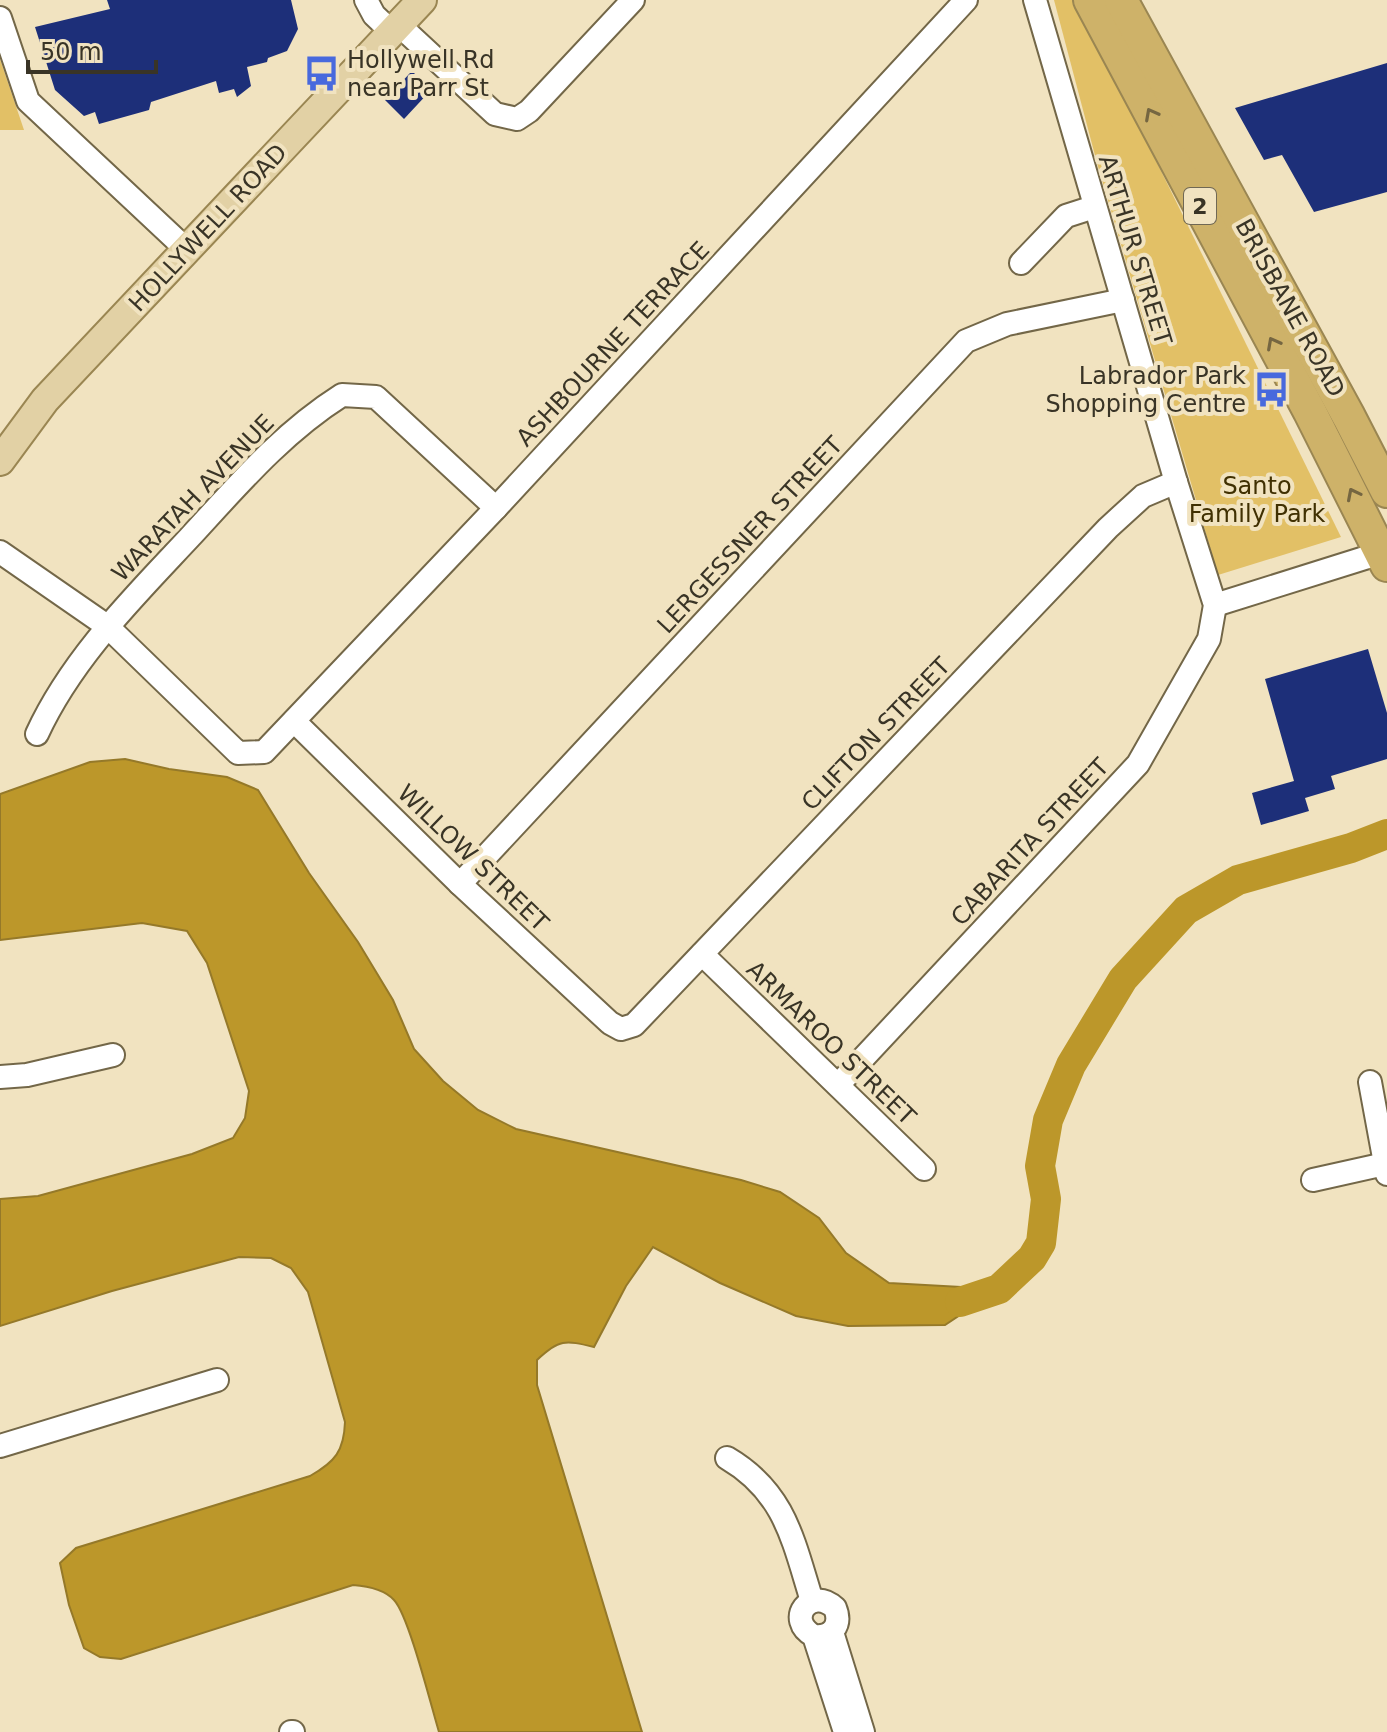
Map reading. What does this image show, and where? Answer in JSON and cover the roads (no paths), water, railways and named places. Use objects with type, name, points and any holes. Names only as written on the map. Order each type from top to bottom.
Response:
[{"type":"highway","name":"BRISBANE ROAD","points":[[1090,0],[1385,556]]},
{"type":"highway","name":"BRISBANE ROAD","points":[[1121,0],[1387,491]]},
{"type":"main road","name":"HOLLYWELL ROAD","points":[[0,461],[45,400],[422,0]]},
{"type":"street","points":[[366,0],[374,15],[395,29],[495,114],[517,119],[529,111],[633,0]]},
{"type":"street","name":"ASHBOURNE TERRACE","points":[[0,552],[107,626],[238,753],[264,752],[496,508],[966,0]]},
{"type":"street","name":"ARTHUR STREET","points":[[1035,0],[1094,207],[1215,605]]},
{"type":"street","points":[[0,18],[28,101],[187,250]]},
{"type":"street","points":[[1021,263],[1066,216],[1094,207]]},
{"type":"street","name":"LERGESSNER STREET","points":[[460,884],[966,341],[1007,324],[1123,300]]},
{"type":"street","name":"WARATAH AVENUE","points":[[37,734],[48,710],[107,626],[277,443],[342,395],[376,397],[496,508]]},
{"type":"street","name":"CLIFTON STREET","points":[[621,1029],[634,1025],[1108,528],[1143,496],[1176,482]]},
{"type":"street","points":[[1215,605],[1385,556]]},
{"type":"street","name":"CABARITA STREET","points":[[838,1085],[1138,764],[1209,639],[1215,605]]},
{"type":"street","name":"WILLOW STREET","points":[[294,721],[460,884],[610,1023],[621,1029]]},
{"type":"street","name":"ARMAROO STREET","points":[[702,954],[924,1169]]},
{"type":"street","points":[[0,1077],[27,1075],[113,1055]]},
{"type":"street","points":[[1313,1180],[1386,1169],[1370,1082]]},
{"type":"street","points":[[0,1446],[217,1380]]},
{"type":"street","points":[[727,1458],[751,1472],[771,1493],[795,1544],[812,1601],[802,1610],[803,1628],[823,1634]]},
{"type":"street","points":[[823,1634],[845,1732]]},
{"type":"street","points":[[823,1634],[863,1732]]},
{"type":"waterway","points":[[960,1302],[999,1289],[1032,1258],[1041,1243],[1046,1199],[1040,1166],[1048,1120],[1071,1065],[1123,979],[1186,910],[1238,880],[1351,848],[1387,834]]},
{"type":"place","name":"Hollywell Rd near Parr St","points":[[321,74]]},
{"type":"place","name":"Labrador Park Shopping Centre","points":[[1272,390]]},
{"type":"park label","name":"Santo Family Park","points":[[1257,500]]}]
